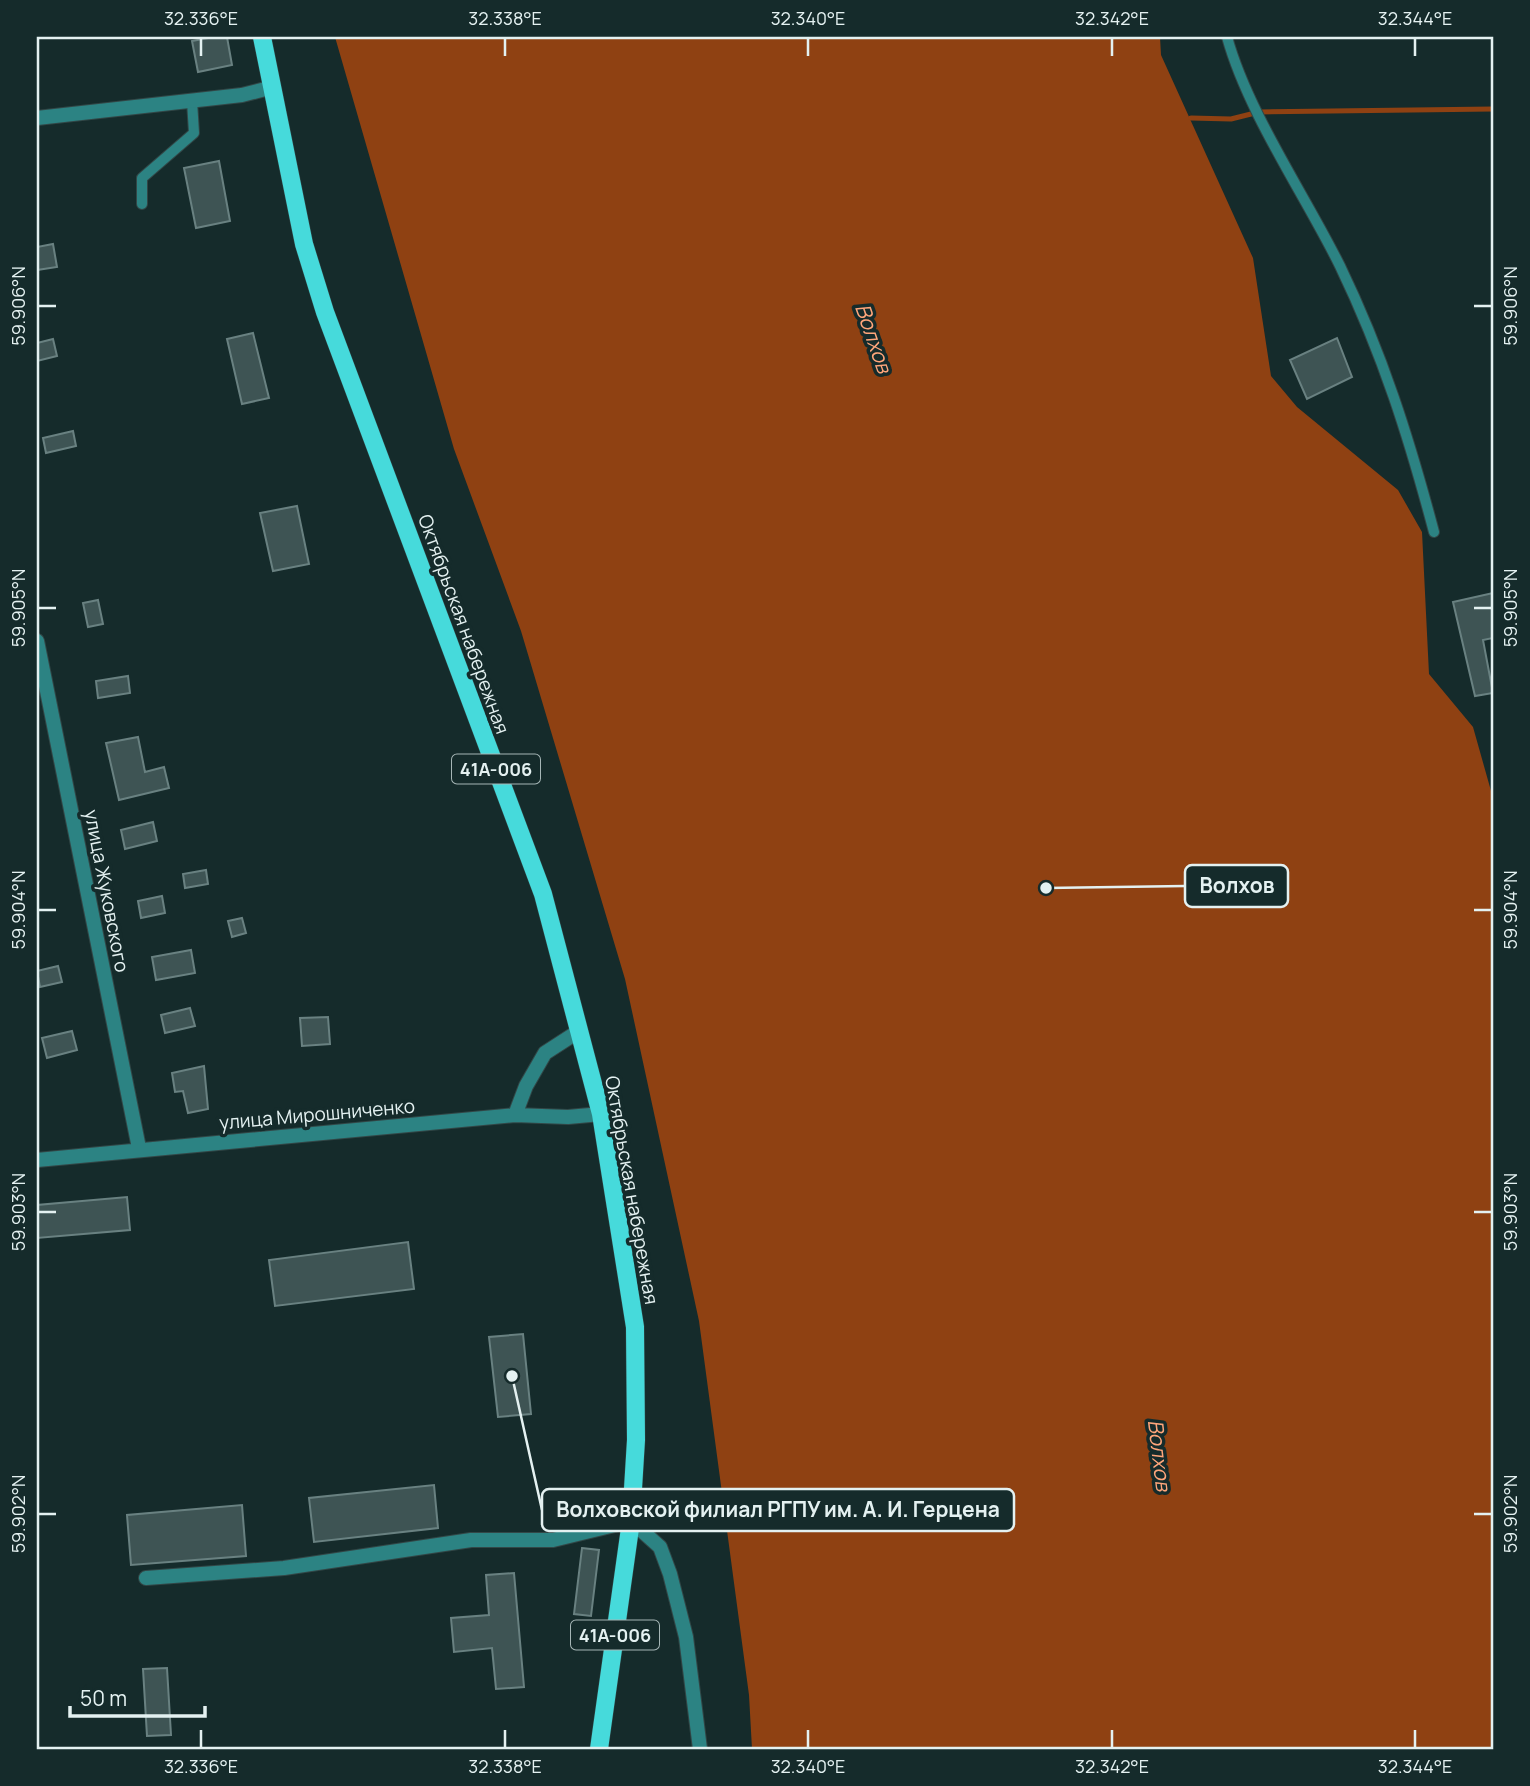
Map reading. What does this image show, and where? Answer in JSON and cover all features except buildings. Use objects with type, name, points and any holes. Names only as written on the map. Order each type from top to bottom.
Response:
[{"type":"main road","name":"Октябрьская набережная","points":[[262,37],[304,244],[325,312],[543,894],[601,1114],[635,1327],[636,1440],[631,1521]]},
{"type":"main road","name":"41А-006","points":[[599,1749],[631,1521]]},
{"type":"street","points":[[37,118],[242,95],[273,87]]},
{"type":"street","name":"улица Жуковского","points":[[37,642],[138,1148]]},
{"type":"street","points":[[515,1115],[526,1086],[545,1054],[579,1031]]},
{"type":"street","name":"улица Мирошниченко","points":[[37,1160],[138,1148],[515,1115],[568,1117],[601,1114]]},
{"type":"street","points":[[146,1578],[284,1568],[471,1540],[553,1540],[631,1521],[660,1547],[670,1574],[686,1637],[700,1749]]},
{"type":"lane","points":[[1227,37],[1259,112],[1340,266],[1378,352],[1406,426],[1434,532]]},
{"type":"lane","points":[[142,204],[142,178],[194,133],[192,101]]},
{"type":"water","name":"Волхов","points":[[335,37],[1160,37],[1161,55],[1253,258],[1271,376],[1297,407],[1398,490],[1422,532],[1429,674],[1473,727],[1493,798],[1493,1749],[752,1749],[749,1695],[699,1321],[625,979],[521,631],[454,449]]},
{"type":"waterway","points":[[1191,118],[1231,119],[1259,112],[1493,109]]},
{"type":"place","name":"Волхов","points":[[1046,888]]},
{"type":"place","name":"Волховской филиал РГПУ им. А. И. Герцена","points":[[512,1376]]}]
